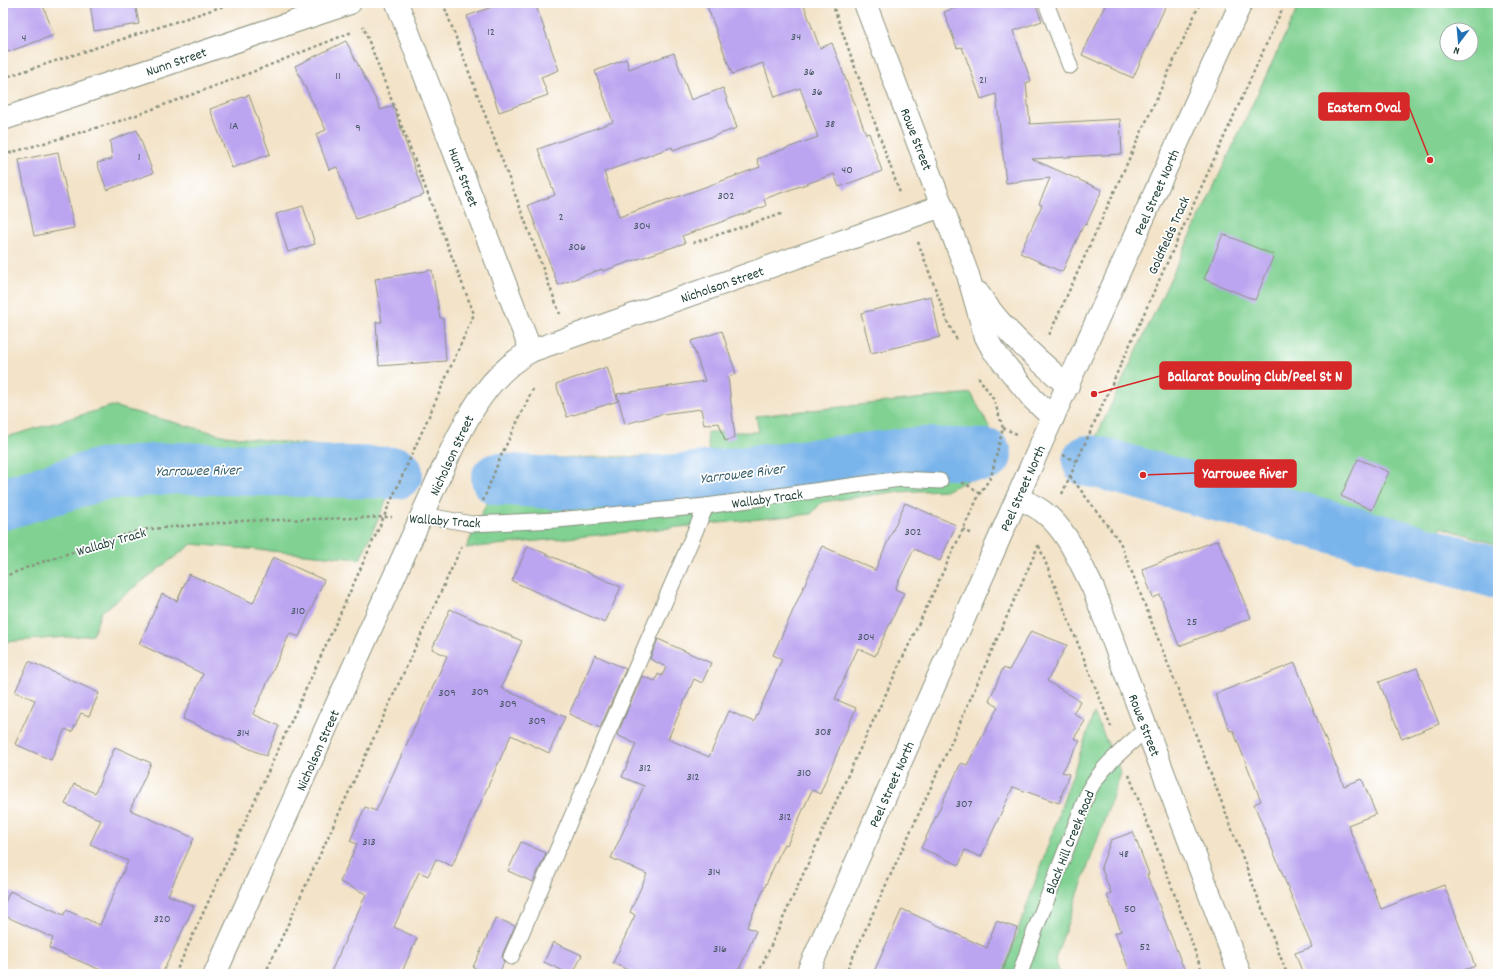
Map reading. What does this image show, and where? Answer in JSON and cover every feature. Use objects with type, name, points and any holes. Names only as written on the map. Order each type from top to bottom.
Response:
[{"type":"street","name":"Nunn Street","points":[[3,119],[350,3]]},
{"type":"street","name":"Hunt Street","points":[[397,3],[531,351]]},
{"type":"street","name":"Rowe Street","points":[[865,3],[968,275],[988,342],[1033,399],[1049,428]]},
{"type":"street","name":"Peel Street North","points":[[807,974],[1018,497],[1241,3]]},
{"type":"street","name":"Nicholson Street","points":[[215,974],[462,427],[485,392],[507,367],[531,351],[942,206]]},
{"type":"street","name":"Rowe Street","points":[[968,275],[988,307],[1014,337],[1068,386]]},
{"type":"street","name":"Rowe Street","points":[[1018,497],[1042,511],[1059,528],[1067,539],[1093,588],[1240,974]]},
{"type":"lane","points":[[1046,3],[1070,66]]},
{"type":"lane","name":"Wallaby Track","points":[[426,507],[472,524],[557,520],[706,506],[901,479],[940,481]]},
{"type":"lane","points":[[511,957],[706,506]]},
{"type":"lane","name":"Black Hill Creek Road","points":[[1020,974],[1032,938],[1089,790],[1101,772],[1146,729]]},
{"type":"path","points":[[3,78],[233,3]]},
{"type":"path","points":[[443,3],[524,216],[568,338]]},
{"type":"path","points":[[832,3],[948,323],[959,344]]},
{"type":"path","points":[[1037,358],[1200,3]]},
{"type":"path","name":"Goldfields Track","points":[[1285,3],[1070,476],[1120,542],[1287,974]]},
{"type":"path","points":[[3,155],[123,120],[245,75],[364,28],[474,314],[313,675],[175,974]]},
{"type":"path","points":[[693,243],[784,213]]},
{"type":"path","points":[[758,974],[853,764],[980,493],[991,477],[1003,428],[994,400],[977,375]]},
{"type":"path","points":[[994,400],[1018,380]]},
{"type":"path","points":[[265,974],[482,503],[500,458],[532,389]]},
{"type":"path","points":[[1003,428],[1018,435]]},
{"type":"path","points":[[968,485],[980,493]]},
{"type":"path","name":"Wallaby Track","points":[[3,577],[36,564],[140,530],[238,521],[384,517],[426,507]]},
{"type":"path","points":[[845,974],[939,770],[1038,546]]},
{"type":"green space","points":[[1300,3],[1498,3],[1498,545],[1441,527],[1438,534],[1096,437]]},
{"type":"green space","points":[[971,393],[993,434],[990,470],[947,490],[893,492],[822,502],[811,514],[466,548],[507,459],[709,455],[707,432],[759,432],[756,416]]},
{"type":"green space","points":[[112,406],[226,436],[407,455],[360,559],[192,544],[101,612],[93,635],[3,642],[3,438]]},
{"type":"green space","points":[[1094,713],[1121,773],[1055,959],[1060,974],[1003,974]]},
{"type":"building","points":[[3,3],[42,3],[54,35],[8,52],[3,38]]},
{"type":"building","points":[[90,3],[135,3],[139,24],[94,31]]},
{"type":"building","points":[[503,3],[535,3],[559,70],[541,77],[548,95],[499,112],[467,16]]},
{"type":"building","points":[[706,3],[803,3],[820,48],[832,43],[866,134],[869,133],[882,171],[839,187],[834,174],[764,199],[766,206],[682,236],[685,243],[603,271],[602,269],[558,285],[528,205],[555,195],[538,149],[613,122],[595,71],[626,59],[629,69],[674,53],[691,100],[723,88],[737,128],[673,150],[672,147],[604,172],[619,217],[760,167],[757,159],[818,137],[800,88],[775,97],[763,63],[732,74]]},
{"type":"building","points":[[969,3],[1035,3],[1042,21],[1013,31],[1031,81],[1026,83],[1030,124],[1120,119],[1122,154],[1032,159],[1102,190],[1086,225],[1084,224],[1062,272],[1020,253],[1042,205],[1039,204],[1050,178],[1006,183],[996,94],[981,99],[962,47],[957,48],[944,12]]},
{"type":"building","points":[[1106,3],[1167,3],[1133,78],[1082,55]]},
{"type":"building","points":[[346,41],[381,110],[393,106],[424,195],[356,219],[337,167],[329,170],[316,134],[326,130],[295,66]]},
{"type":"building","points":[[249,95],[270,154],[232,168],[210,109]]},
{"type":"building","points":[[137,130],[153,173],[107,190],[97,163],[112,159],[110,141]]},
{"type":"building","points":[[58,152],[74,228],[34,236],[19,160]]},
{"type":"building","points":[[303,206],[315,244],[288,252],[276,214]]},
{"type":"building","points":[[1223,234],[1274,255],[1255,300],[1204,279]]},
{"type":"building","points":[[432,270],[440,318],[443,318],[446,361],[379,366],[376,322],[382,322],[375,279]]},
{"type":"building","points":[[931,296],[940,337],[871,353],[861,313]]},
{"type":"building","points":[[722,331],[736,374],[728,377],[735,438],[725,441],[719,423],[704,425],[701,409],[662,414],[625,424],[617,394],[705,381],[691,341]]},
{"type":"building","points":[[607,367],[618,401],[567,417],[556,384]]},
{"type":"building","points":[[1358,459],[1389,472],[1372,510],[1341,496]]},
{"type":"building","points":[[905,503],[956,525],[940,561],[914,549],[895,589],[904,593],[875,656],[858,648],[835,699],[856,708],[820,794],[812,790],[787,845],[784,844],[747,927],[756,931],[737,974],[636,974],[613,963],[635,915],[630,912],[647,874],[611,858],[644,786],[622,777],[636,744],[617,735],[642,676],[655,681],[658,674],[662,676],[666,667],[650,659],[658,639],[711,663],[702,683],[694,679],[668,739],[709,757],[729,711],[754,722],[782,659],[773,655],[822,546],[875,570]]},
{"type":"building","points":[[1218,540],[1251,618],[1179,646],[1160,595],[1153,598],[1142,569]]},
{"type":"building","points":[[528,546],[621,587],[605,623],[512,581]]},
{"type":"building","points":[[273,557],[324,580],[299,637],[290,633],[253,714],[279,726],[266,756],[183,719],[203,674],[139,644],[162,594],[177,601],[189,574],[253,603]]},
{"type":"building","points":[[450,609],[522,641],[501,688],[565,717],[549,753],[511,735],[452,866],[436,859],[428,876],[419,872],[394,927],[417,938],[401,974],[330,974],[366,894],[340,882],[357,844],[350,841],[365,807],[376,811],[447,656],[432,649]]},
{"type":"building","points":[[1031,631],[1067,645],[1047,681],[1080,701],[1074,713],[1085,721],[1074,738],[1080,741],[1062,772],[1069,774],[1059,803],[1013,787],[981,857],[965,850],[959,865],[921,848],[961,763],[967,765],[998,707],[989,701],[1003,668],[1009,670]]},
{"type":"building","points":[[595,655],[626,669],[600,728],[569,714]]},
{"type":"building","points":[[29,661],[99,693],[89,716],[81,713],[72,732],[65,729],[51,760],[15,744],[35,700],[15,692]]},
{"type":"building","points":[[1295,663],[1344,786],[1362,779],[1376,814],[1348,825],[1381,909],[1444,885],[1475,966],[1454,974],[1303,974],[1295,953],[1312,947],[1254,804],[1261,801],[1233,730],[1230,731],[1215,694]]},
{"type":"building","points":[[1417,668],[1439,724],[1402,739],[1379,682]]},
{"type":"building","points":[[115,747],[151,763],[130,810],[194,838],[168,895],[194,906],[162,974],[110,974],[49,948],[53,938],[3,915],[3,907],[10,891],[64,915],[66,910],[100,925],[128,861],[90,844],[101,820],[65,804],[74,784],[95,793]]},
{"type":"building","points":[[1133,832],[1149,874],[1147,875],[1186,974],[1131,974],[1115,933],[1121,931],[1107,895],[1111,893],[1101,867],[1111,840]]},
{"type":"building","points":[[521,842],[546,853],[533,882],[508,871]]},
{"type":"building","points":[[902,909],[987,948],[996,921],[1017,928],[1002,974],[873,974]]},
{"type":"building","points":[[496,918],[515,926],[503,953],[502,958],[504,962],[499,974],[489,974],[473,967]]},
{"type":"building","points":[[553,942],[582,955],[573,974],[544,962]]},
{"type":"waterway","name":"Yarrowee River","points":[[497,479],[565,484],[622,484],[677,480],[897,455],[923,453],[986,455]]},
{"type":"waterway","name":"Yarrowee River","points":[[1088,461],[1101,463],[1498,573]]},
{"type":"waterway","name":"Yarrowee River","points":[[3,504],[102,474],[178,468],[397,473]]},
{"type":"place","name":"Eastern Oval","points":[[1430,160]]},
{"type":"place","name":"Ballarat Bowling Club/Peel St N","points":[[1094,394]]},
{"type":"place","name":"Yarrowee River","points":[[1143,475]]}]
